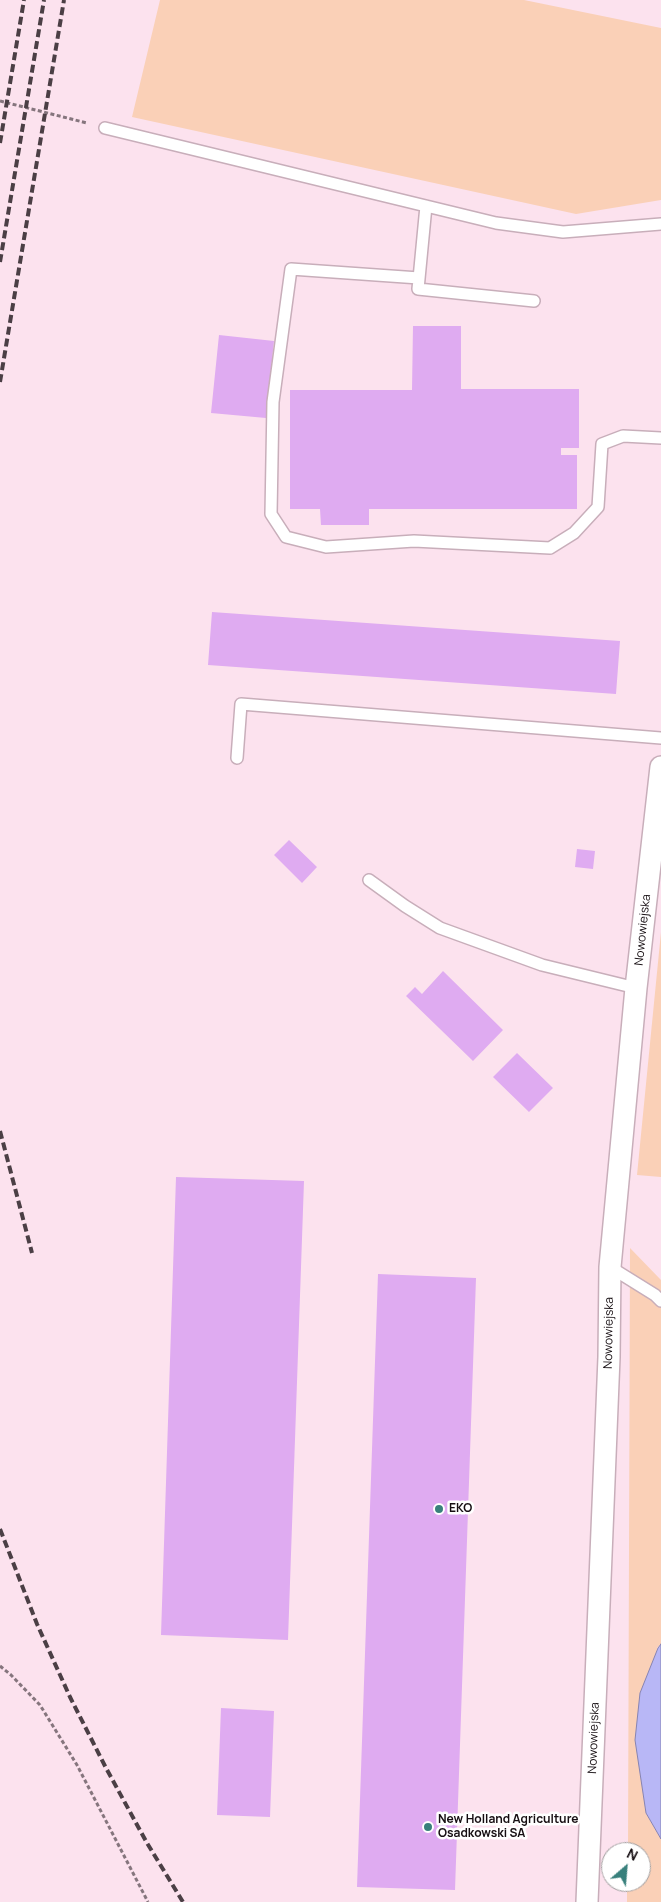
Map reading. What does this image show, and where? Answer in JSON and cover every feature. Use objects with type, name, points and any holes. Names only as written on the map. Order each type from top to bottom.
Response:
[{"type":"street","name":"Nowowiejska","points":[[587,1902],[610,1267],[636,988],[661,767]]},
{"type":"lane","points":[[106,128],[496,223],[563,232],[661,224]]},
{"type":"lane","points":[[426,206],[418,289],[534,302]]},
{"type":"lane","points":[[419,278],[291,269],[273,402],[271,514],[286,537],[326,547],[414,542],[550,548],[574,533],[598,507],[602,444],[623,436],[661,438]]},
{"type":"lane","points":[[237,758],[241,704],[661,738]]},
{"type":"lane","points":[[369,880],[440,928],[542,965],[636,988]]},
{"type":"lane","points":[[610,1267],[655,1295],[661,1301]]},
{"type":"path","points":[[0,101],[106,128]]},
{"type":"path","points":[[0,1666],[40,1706],[77,1765],[148,1902]]},
{"type":"shaded area","points":[[160,0],[524,0],[661,28],[661,200],[576,214],[132,117]]},
{"type":"shaded area","points":[[661,932],[661,1177],[637,1175]]},
{"type":"shaded area","points":[[630,1248],[661,1280],[661,1644],[657,1648],[646,1813],[661,1839],[661,1902],[627,1902],[627,1892],[651,1892],[651,1842],[628,1842]]},
{"type":"water","points":[[661,1644],[661,1839],[646,1813],[635,1740],[640,1693]]},
{"type":"building","points":[[413,326],[461,326],[461,389],[579,389],[579,448],[561,448],[561,455],[577,455],[577,509],[369,509],[369,525],[321,525],[320,509],[290,509],[290,390],[412,390]]},
{"type":"building","points":[[219,335],[274,341],[266,418],[211,413]]},
{"type":"building","points":[[212,612],[620,641],[616,694],[208,665]]},
{"type":"building","points":[[289,840],[317,867],[302,883],[274,855]]},
{"type":"building","points":[[577,849],[595,851],[593,869],[575,867]]},
{"type":"building","points":[[443,971],[503,1030],[473,1061],[406,996],[415,987],[422,994]]},
{"type":"building","points":[[517,1053],[553,1088],[529,1112],[493,1077]]},
{"type":"building","points":[[176,1177],[304,1181],[288,1640],[161,1635]]},
{"type":"building","points":[[378,1274],[476,1278],[455,1890],[357,1887]]},
{"type":"building","points":[[221,1708],[274,1711],[270,1817],[217,1815]]},
{"type":"railway","points":[[0,143],[24,0]]},
{"type":"railway","points":[[0,262],[44,0]]},
{"type":"railway","points":[[0,382],[64,0]]},
{"type":"railway","points":[[0,1131],[32,1253]]},
{"type":"railway","points":[[0,1529],[37,1624],[70,1697],[147,1843],[183,1902]]},
{"type":"place","name":"EKO","points":[[439,1509]]},
{"type":"place","name":"New Holland Agriculture Osadkowski SA","points":[[428,1827]]}]
